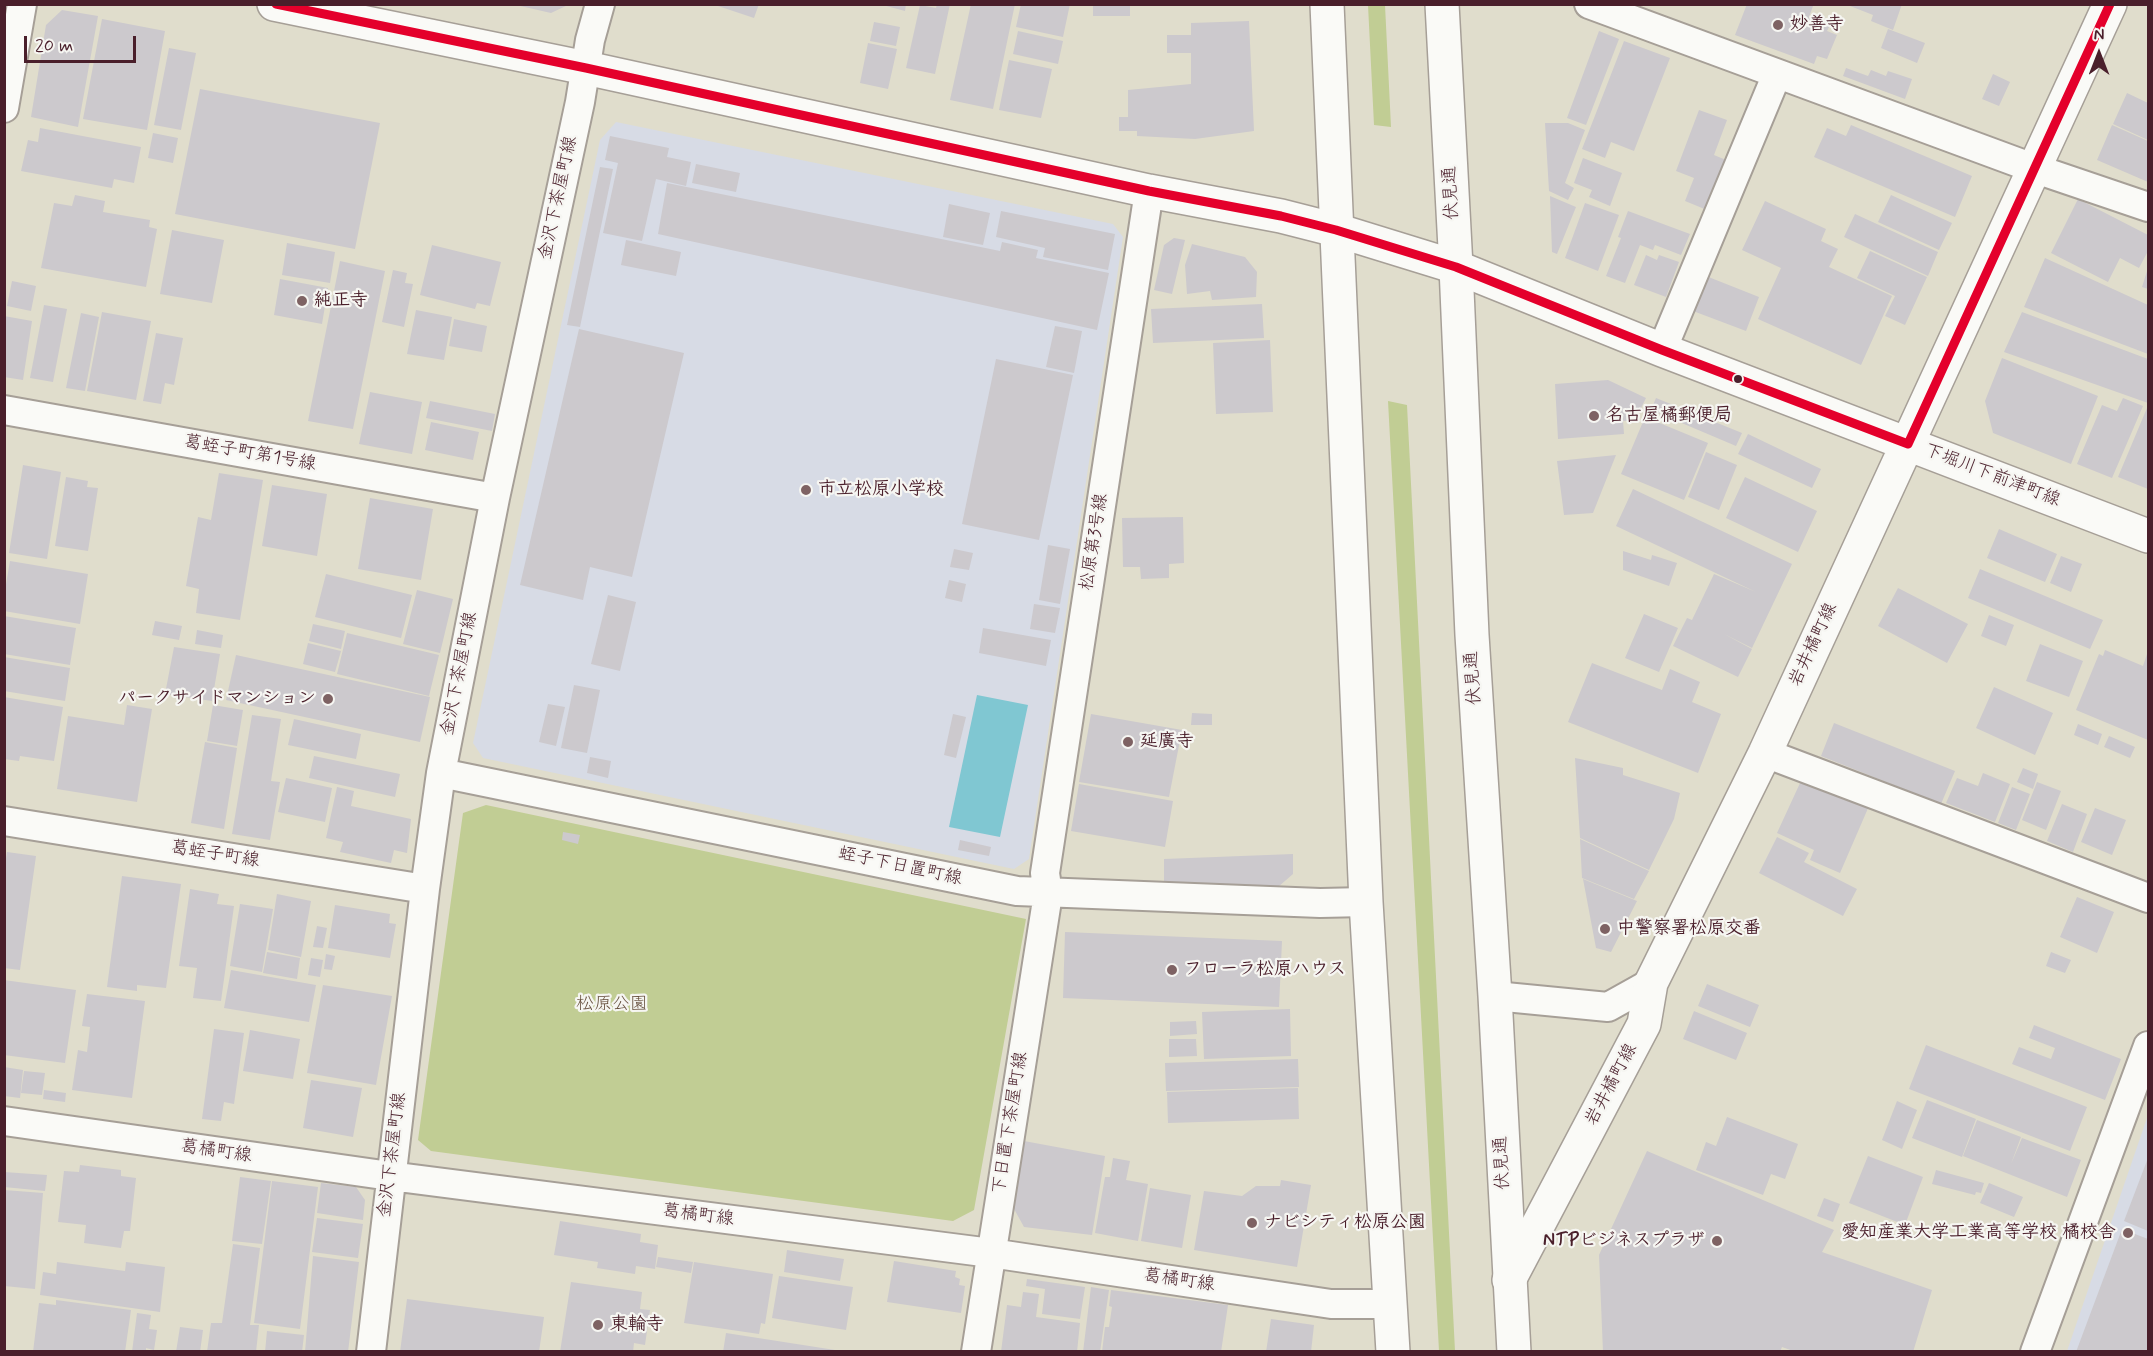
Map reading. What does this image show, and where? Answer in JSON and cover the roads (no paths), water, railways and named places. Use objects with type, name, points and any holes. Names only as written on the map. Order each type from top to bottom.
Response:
[{"type":"main road","name":"下堀川下前津町線","points":[[274,4],[586,68],[1149,191],[1281,216],[1336,230],[1456,267],[1662,350],[2148,536]]},
{"type":"main road","points":[[1327,4],[1366,903],[1393,1352]]},
{"type":"main road","name":"伏見通","points":[[1442,4],[1472,647],[1495,996],[1514,1352]]},
{"type":"main road","name":"岩井橘町線","points":[[1509,1280],[1644,1024],[1651,983],[1765,753],[2110,4]]},
{"type":"street","points":[[4,108],[22,4]]},
{"type":"street","name":"金沢下茶屋町線","points":[[371,1352],[390,1176],[441,772],[495,498],[580,102],[590,40],[600,4]]},
{"type":"street","points":[[1590,4],[2033,168],[2148,207]]},
{"type":"street","points":[[1662,350],[1777,74]]},
{"type":"street","name":"松原第3号線","points":[[1048,894],[1045,873],[1149,191]]},
{"type":"street","name":"葛蛭子町第1号線","points":[[4,410],[495,498]]},
{"type":"street","points":[[1765,753],[2148,898]]},
{"type":"street","name":"蛭子下日置町線","points":[[441,772],[1017,891],[1048,894],[1366,903]]},
{"type":"street","name":"葛蛭子町線","points":[[4,821],[425,889]]},
{"type":"street","name":"下日置下茶屋町線","points":[[976,1352],[1048,894]]},
{"type":"street","points":[[1495,996],[1608,1007],[1651,983]]},
{"type":"street","points":[[2035,1352],[2148,1046]]},
{"type":"street","name":"葛橘町線","points":[[4,1121],[390,1176],[991,1253],[1331,1304],[1391,1304]]},
{"type":"water","points":[[977,695],[1028,705],[1000,837],[949,827]]},
{"type":"place","name":"妙善寺","points":[[1778,25]]},
{"type":"place","name":"純正寺","points":[[302,301]]},
{"type":"place","name":"名古屋橘郵便局","points":[[1594,416]]},
{"type":"place","name":"市立松原小学校","points":[[806,490]]},
{"type":"place","name":"パークサイドマンション","points":[[328,699]]},
{"type":"place","name":"延廣寺","points":[[1128,742]]},
{"type":"place","name":"中警察署松原交番","points":[[1605,929]]},
{"type":"place","name":"フローラ松原ハウス","points":[[1172,970]]},
{"type":"place","name":"ナビシティ松原公園","points":[[1252,1223]]},
{"type":"place","name":"愛知産業大学工業高等学校 橘校舎","points":[[2128,1233]]},
{"type":"place","name":"NTPビジネスプラザ","points":[[1717,1241]]},
{"type":"place","name":"東輪寺","points":[[598,1325]]},
{"type":"park label","name":"松原公園","points":[[612,1005]]}]
